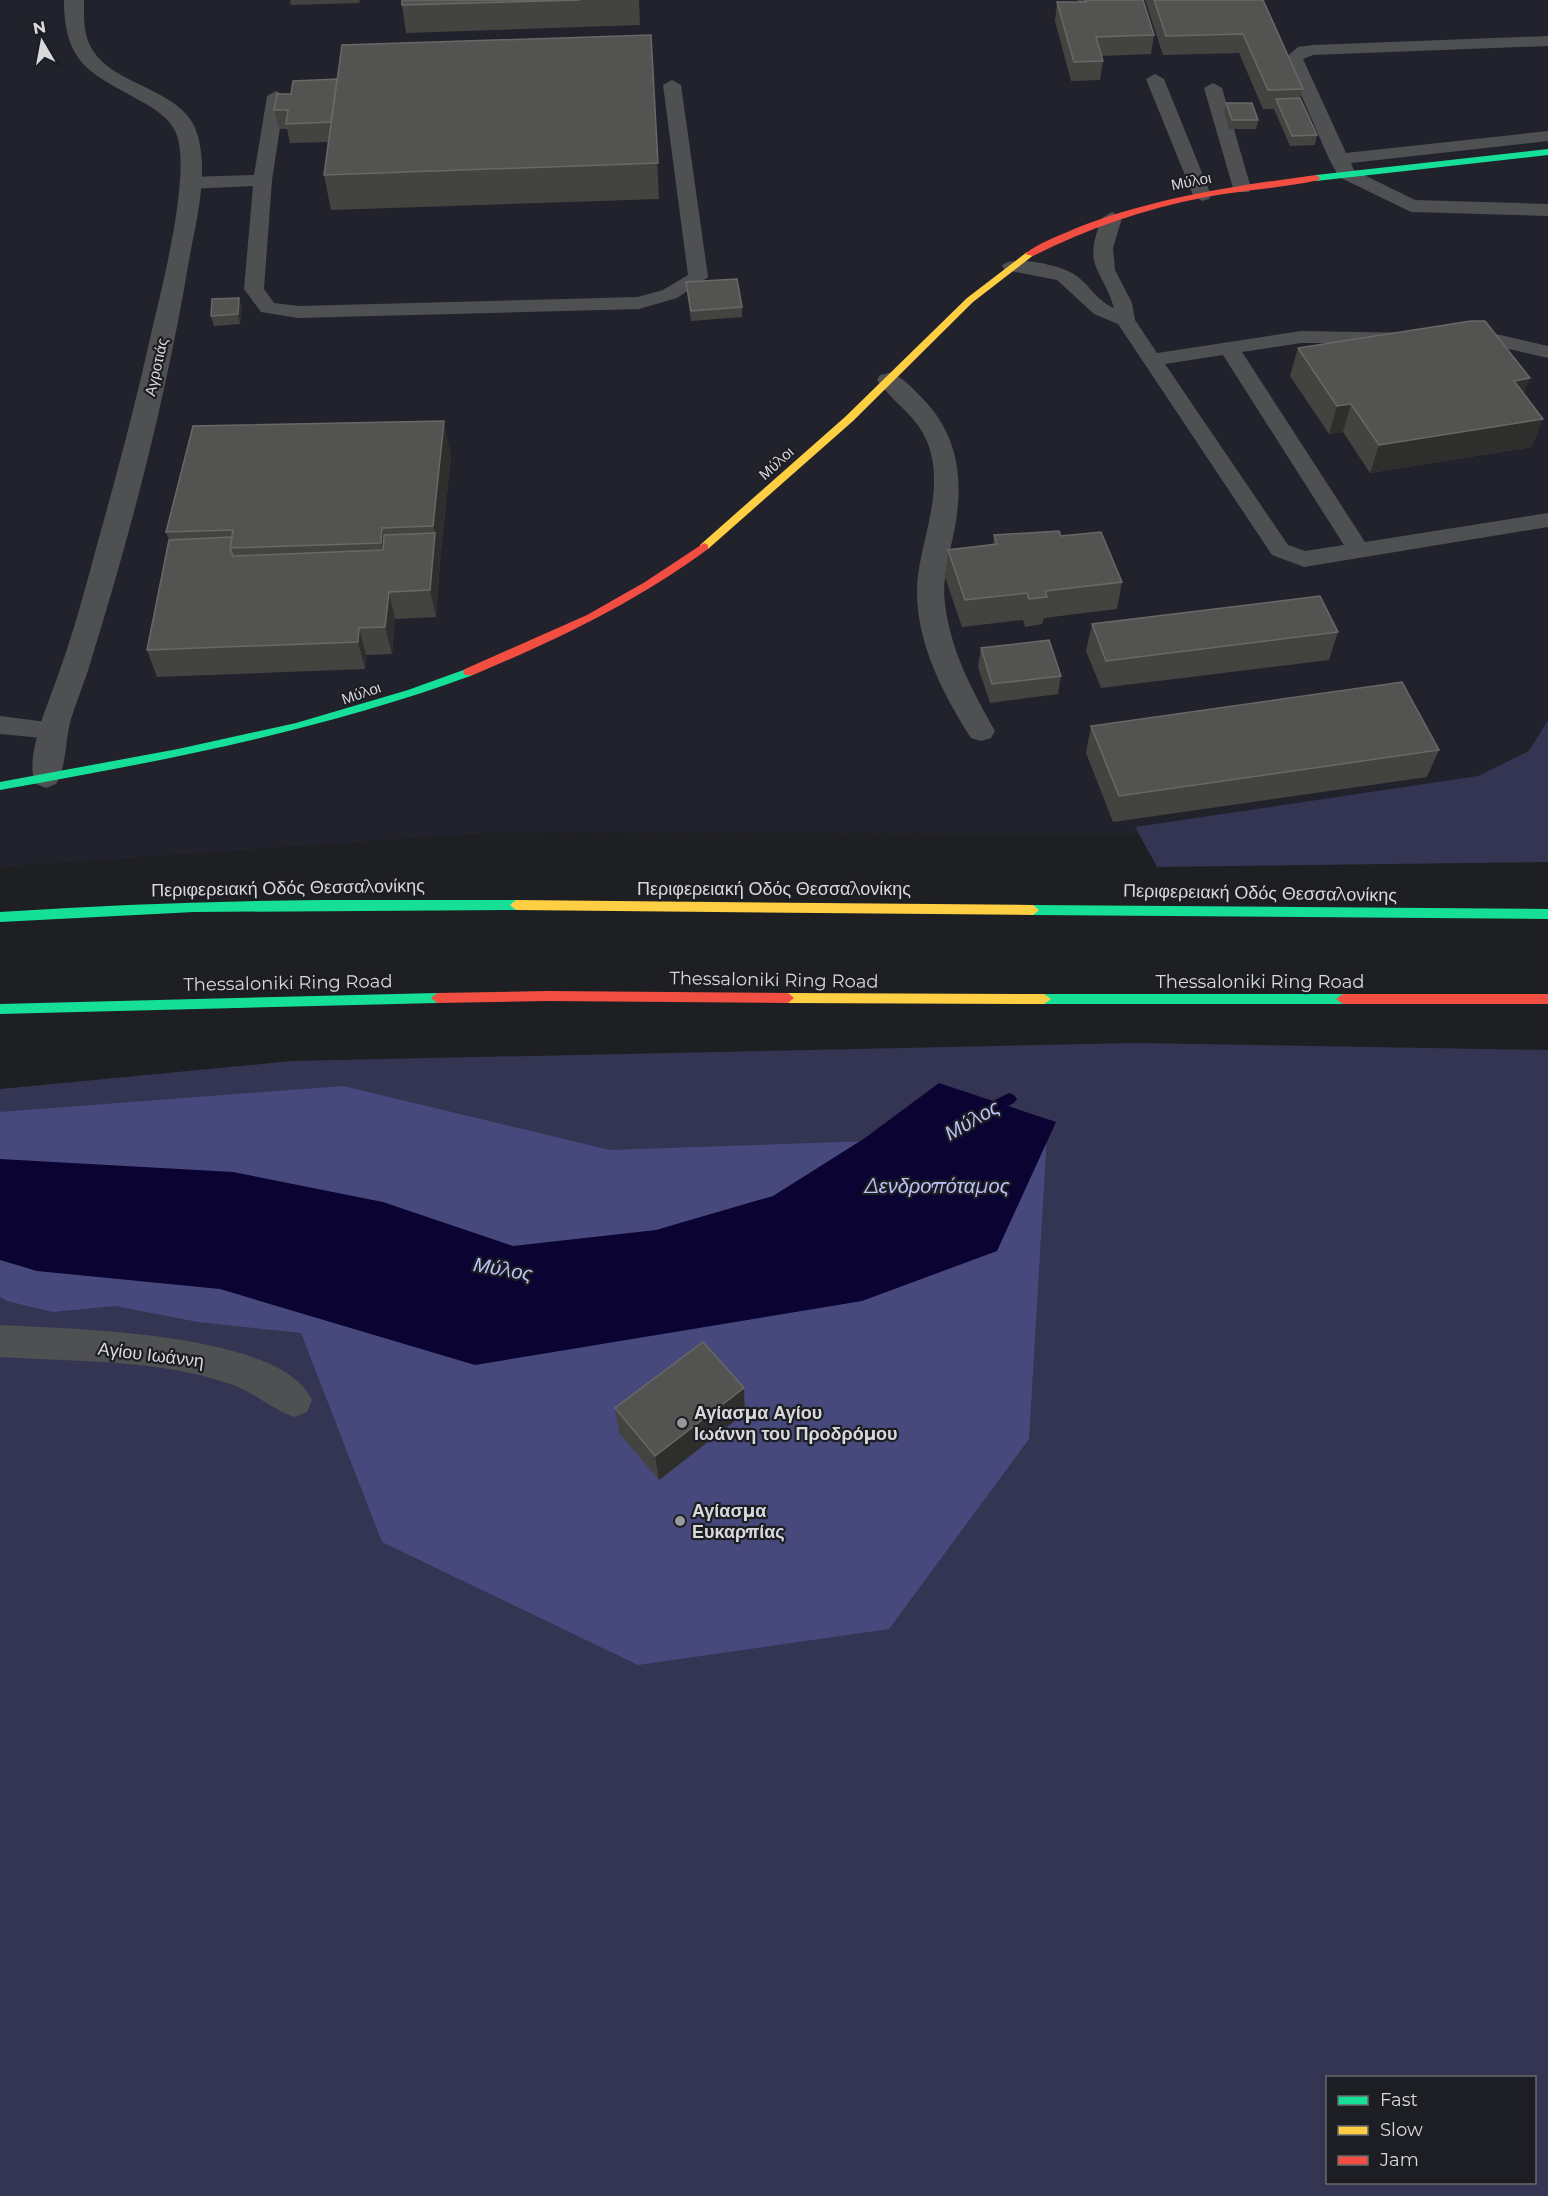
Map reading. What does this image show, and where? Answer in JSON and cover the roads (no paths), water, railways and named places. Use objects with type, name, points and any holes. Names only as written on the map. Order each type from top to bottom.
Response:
[{"type":"main road","name":"Μύλοι","points":[[0,786],[219,747],[346,716],[536,644],[673,570],[744,513],[889,380],[945,322],[1012,266],[1051,243],[1112,218],[1202,195],[1342,166],[1548,152]]},
{"type":"main road","name":"Περιφερειακή Οδός Θεσσαλονίκης","points":[[0,917],[99,909],[355,904],[1548,914]]},
{"type":"main road","name":"Thessaloniki Ring Road","points":[[0,1009],[68,1005],[547,996],[945,999],[1548,999]]},
{"type":"street","name":"Αγροτιάς","points":[[46,777],[53,730],[81,647],[161,349],[188,183],[191,148],[181,124],[160,103],[102,71],[84,53],[75,30],[74,0]]},
{"type":"street","points":[[889,380],[929,418],[936,429],[944,453],[942,528],[931,580],[935,618],[955,685],[981,731]]},
{"type":"street","name":"Αγίου Ιωάννη","points":[[0,1341],[129,1351],[202,1360],[264,1380],[294,1400]]},
{"type":"lane","points":[[1548,41],[1312,50],[1298,54],[1295,63],[1342,166],[1411,206],[1548,210]]},
{"type":"lane","points":[[1155,79],[1202,195]]},
{"type":"lane","points":[[276,96],[262,180],[254,289],[268,308],[298,312],[639,303],[658,299],[684,288],[698,277],[672,85]]},
{"type":"lane","points":[[1213,88],[1242,188]]},
{"type":"lane","points":[[1342,166],[1548,136]]},
{"type":"lane","points":[[188,183],[262,180]]},
{"type":"lane","points":[[1112,218],[1104,241],[1103,260],[1109,279],[1124,303],[1125,321],[1280,550],[1304,559],[1548,520]]},
{"type":"lane","points":[[1012,266],[1041,269],[1064,276],[1101,310],[1125,321]]},
{"type":"lane","points":[[1151,360],[1315,336],[1489,339],[1547,353]]},
{"type":"lane","points":[[1228,347],[1359,550]]},
{"type":"lane","points":[[0,725],[53,730]]},
{"type":"water","name":"Δενδροπόταμος","points":[[939,1083],[1056,1122],[997,1251],[862,1301],[475,1365],[220,1289],[37,1271],[0,1260],[0,1159],[233,1172],[383,1202],[513,1246],[656,1230],[773,1196],[865,1138]]},
{"type":"waterway","name":"Μύλος","points":[[980,1114],[1009,1099]]},
{"type":"place","name":"Αγίασμα Αγίου Ιωάννη του Προδρόμου","points":[[682,1423]]},
{"type":"place","name":"Αγίασμα Ευκαρπίας","points":[[680,1521]]}]
